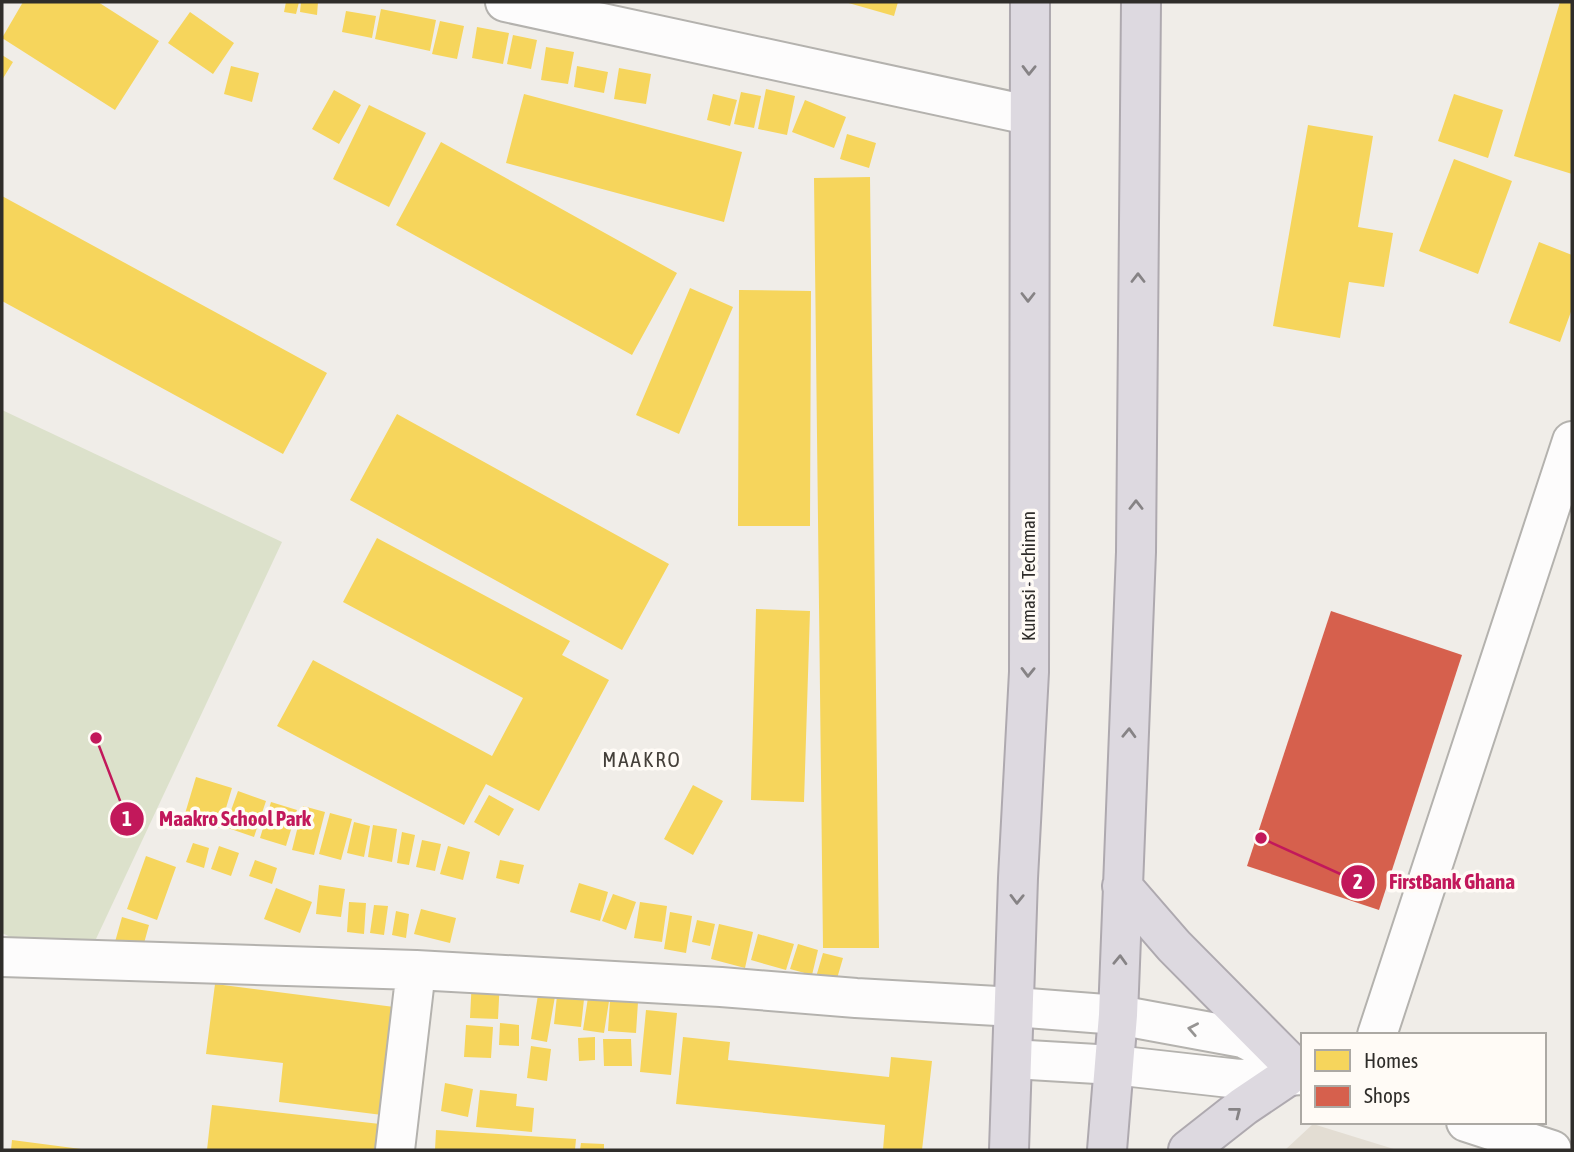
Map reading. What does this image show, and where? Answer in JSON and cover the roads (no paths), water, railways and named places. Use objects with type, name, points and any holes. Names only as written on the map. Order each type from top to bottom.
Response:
[{"type":"highway","name":"Kumasi - Techiman","points":[[1009,1150],[1028,672],[1030,2]]},
{"type":"highway","points":[[1107,1150],[1118,1015],[1136,552],[1141,2]]},
{"type":"highway","points":[[1122,887],[1174,946],[1295,1070],[1188,1150]]},
{"type":"street","points":[[505,2],[1028,115]]},
{"type":"street","points":[[1378,1033],[1572,441]]},
{"type":"street","points":[[2,957],[416,970],[721,986],[856,998],[1118,1015],[1243,1038],[1295,1070]]},
{"type":"street","points":[[395,1150],[416,970]]},
{"type":"street","points":[[1013,1059],[1114,1065],[1239,1079],[1295,1070]]},
{"type":"street","points":[[1472,1124],[1552,1150]]},
{"type":"place","name":"Maakro School Park","points":[[96,738]]},
{"type":"place","name":"FirstBank Ghana","points":[[1261,838]]},
{"type":"district","name":"MAAKRO","points":[[642,760]]}]
